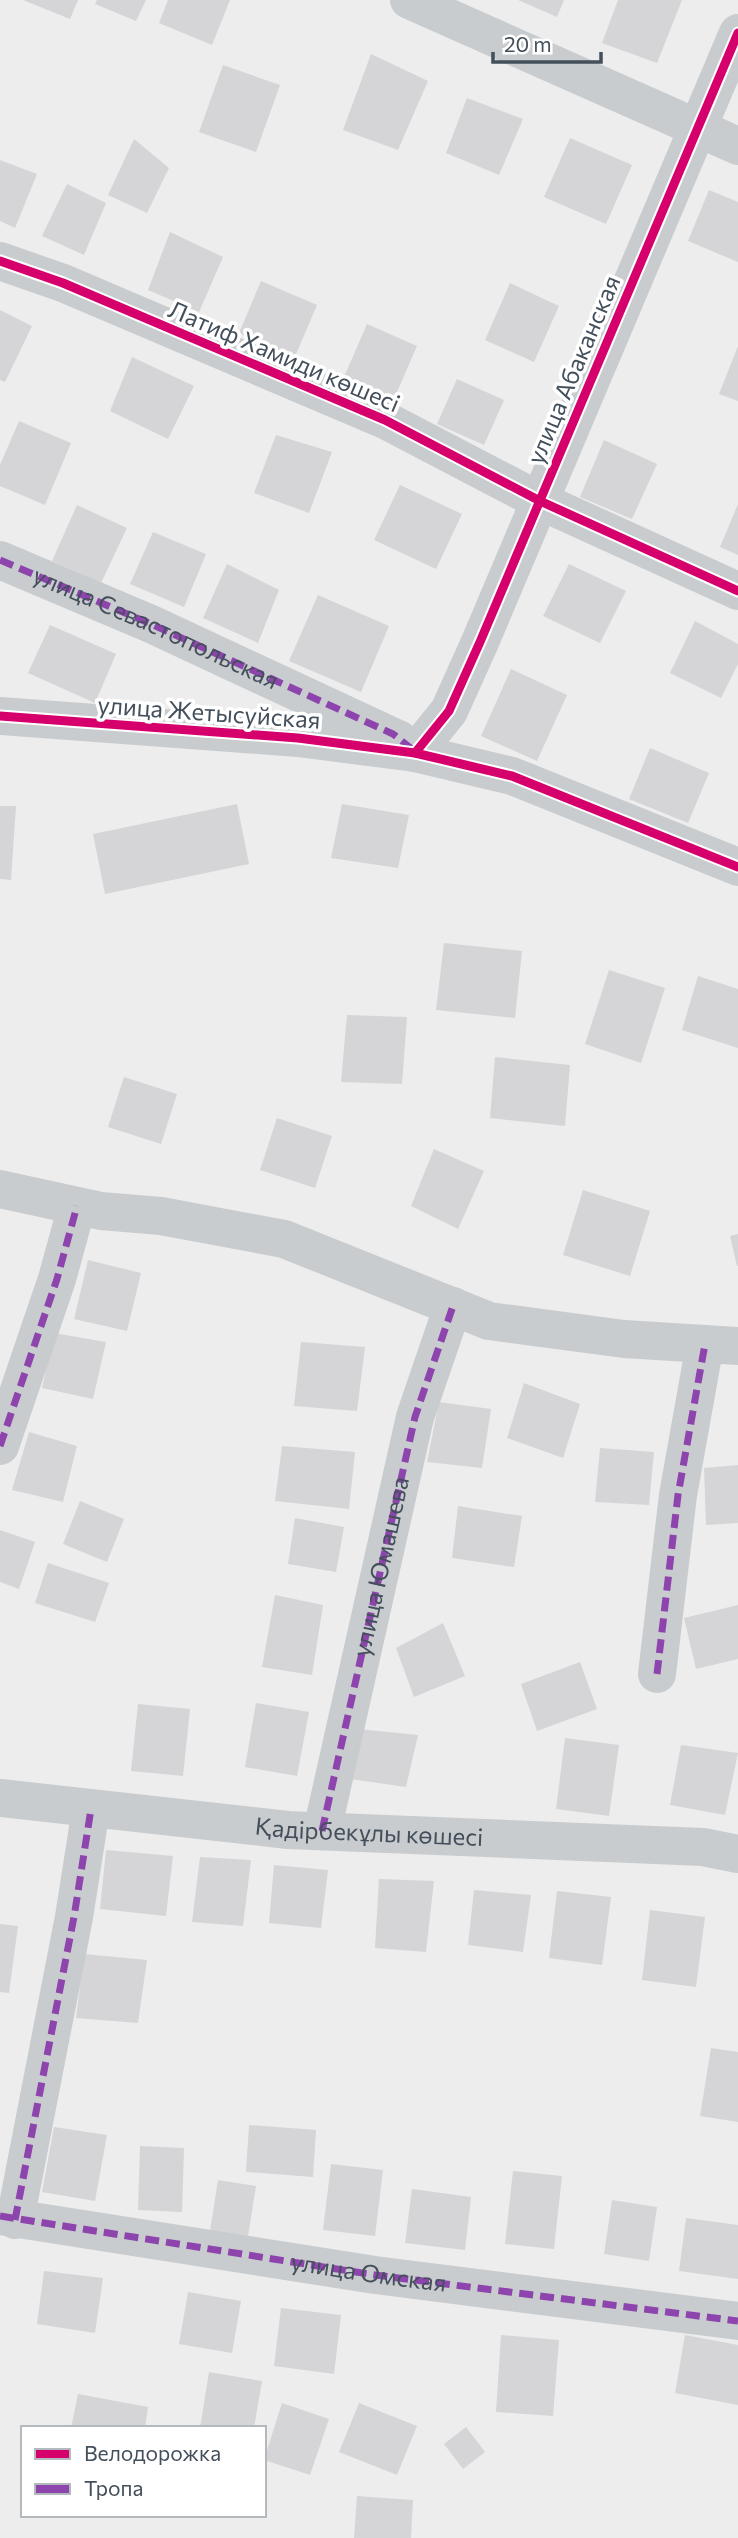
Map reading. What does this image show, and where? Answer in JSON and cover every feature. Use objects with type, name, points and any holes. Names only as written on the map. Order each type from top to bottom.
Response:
[{"type":"street","points":[[409,0],[738,146]]},
{"type":"street","name":"улица Абаканская","points":[[415,753],[449,710],[738,33]]},
{"type":"street","name":"Латиф Хамиди көшесі","points":[[0,261],[63,283],[385,421],[540,501],[738,591]]},
{"type":"street","name":"улица Севастопольская","points":[[0,560],[151,624],[393,734],[415,753],[512,776],[738,867]]},
{"type":"street","name":"улица Жетысуйская","points":[[0,716],[298,738],[415,753]]},
{"type":"street","points":[[0,1189],[78,1206],[162,1216],[284,1239],[489,1321],[624,1339],[722,1345],[678,1495],[657,1674]]},
{"type":"street","points":[[0,1446],[57,1279],[78,1206]]},
{"type":"street","name":"улица Юмашева","points":[[322,1830],[415,1417],[453,1306]]},
{"type":"street","name":"Қадірбекұлы көшесі","points":[[0,1798],[322,1830],[704,1847],[738,1854]]},
{"type":"street","points":[[7,2218],[74,1917],[91,1809]]},
{"type":"street","name":"улица Омская","points":[[7,2218],[375,2275],[738,2321]]},
{"type":"building","points":[[23,0],[78,0],[70,19]]},
{"type":"building","points":[[97,0],[146,0],[136,21],[95,4]]},
{"type":"building","points":[[168,0],[230,0],[212,45],[159,23]]},
{"type":"building","points":[[518,0],[564,0],[557,17]]},
{"type":"building","points":[[618,0],[682,0],[657,63],[602,43]]},
{"type":"building","points":[[371,54],[428,81],[398,150],[343,130]]},
{"type":"building","points":[[223,65],[280,85],[256,152],[199,132]]},
{"type":"building","points":[[467,98],[523,119],[499,175],[446,153]]},
{"type":"building","points":[[570,138],[632,165],[606,224],[544,197]]},
{"type":"building","points":[[134,139],[169,168],[147,213],[108,195]]},
{"type":"building","points":[[0,160],[37,174],[15,228],[0,221]]},
{"type":"building","points":[[67,184],[106,203],[84,255],[42,236]]},
{"type":"building","points":[[709,190],[738,202],[738,262],[688,241]]},
{"type":"building","points":[[170,232],[223,257],[199,312],[148,290]]},
{"type":"building","points":[[261,281],[317,305],[294,359],[239,333]]},
{"type":"building","points":[[510,283],[559,306],[534,362],[485,340]]},
{"type":"building","points":[[0,310],[32,326],[5,382],[0,380]]},
{"type":"building","points":[[367,324],[417,346],[394,399],[344,377]]},
{"type":"building","points":[[738,346],[738,401],[719,394]]},
{"type":"building","points":[[132,357],[194,386],[168,439],[110,411]]},
{"type":"building","points":[[457,379],[504,400],[484,445],[437,424]]},
{"type":"building","points":[[19,421],[71,443],[45,505],[0,486],[0,465]]},
{"type":"building","points":[[276,435],[332,452],[309,513],[254,493]]},
{"type":"building","points":[[604,440],[657,464],[632,519],[580,497]]},
{"type":"building","points":[[400,485],[462,514],[436,569],[374,540]]},
{"type":"building","points":[[738,504],[738,555],[720,547]]},
{"type":"building","points":[[77,505],[127,528],[101,583],[52,561]]},
{"type":"building","points":[[153,532],[206,554],[184,607],[130,584]]},
{"type":"building","points":[[227,564],[279,590],[258,643],[203,618]]},
{"type":"building","points":[[569,564],[626,591],[600,643],[543,616]]},
{"type":"building","points":[[318,595],[389,626],[361,692],[289,661]]},
{"type":"building","points":[[695,621],[738,644],[738,664],[721,698],[670,673]]},
{"type":"building","points":[[50,625],[116,654],[95,703],[28,673]]},
{"type":"building","points":[[511,669],[567,695],[537,761],[481,736]]},
{"type":"building","points":[[650,748],[709,773],[688,823],[629,799]]},
{"type":"building","points":[[237,804],[249,864],[105,894],[93,834]]},
{"type":"building","points":[[342,804],[409,815],[398,868],[331,858]]},
{"type":"building","points":[[0,806],[16,806],[11,880],[0,879]]},
{"type":"building","points":[[444,943],[522,951],[515,1018],[436,1010]]},
{"type":"building","points":[[609,970],[665,988],[641,1063],[585,1044]]},
{"type":"building","points":[[698,976],[738,989],[738,1048],[682,1030]]},
{"type":"building","points":[[347,1015],[407,1017],[402,1084],[341,1082]]},
{"type":"building","points":[[495,1057],[570,1065],[565,1126],[490,1118]]},
{"type":"building","points":[[124,1077],[177,1094],[161,1144],[108,1127]]},
{"type":"building","points":[[277,1118],[332,1136],[315,1188],[260,1170]]},
{"type":"building","points":[[434,1149],[484,1171],[458,1229],[411,1206]]},
{"type":"building","points":[[583,1190],[650,1211],[630,1276],[563,1255]]},
{"type":"building","points":[[738,1234],[738,1266],[737,1266],[730,1236]]},
{"type":"building","points":[[88,1260],[141,1273],[127,1331],[74,1319]]},
{"type":"building","points":[[54,1333],[106,1342],[93,1399],[42,1388]]},
{"type":"building","points":[[301,1342],[365,1347],[357,1411],[294,1406]]},
{"type":"building","points":[[524,1383],[580,1404],[563,1458],[507,1438]]},
{"type":"building","points":[[439,1402],[491,1409],[482,1468],[427,1462]]},
{"type":"building","points":[[29,1432],[77,1446],[63,1502],[12,1490]]},
{"type":"building","points":[[282,1446],[355,1452],[349,1509],[275,1501]]},
{"type":"building","points":[[600,1448],[654,1452],[649,1505],[595,1502]]},
{"type":"building","points":[[738,1465],[738,1523],[706,1525],[704,1468]]},
{"type":"building","points":[[80,1501],[124,1519],[107,1562],[63,1544]]},
{"type":"building","points":[[458,1506],[522,1516],[514,1567],[452,1558]]},
{"type":"building","points":[[295,1518],[344,1527],[336,1572],[288,1564]]},
{"type":"building","points":[[0,1530],[35,1542],[19,1589],[0,1582]]},
{"type":"building","points":[[48,1563],[109,1583],[95,1622],[35,1603]]},
{"type":"building","points":[[275,1595],[323,1605],[312,1675],[262,1667]]},
{"type":"building","points":[[738,1605],[738,1659],[696,1669],[684,1618]]},
{"type":"building","points":[[443,1623],[465,1676],[414,1697],[396,1648]]},
{"type":"building","points":[[580,1662],[597,1709],[537,1731],[521,1684]]},
{"type":"building","points":[[256,1703],[309,1712],[297,1776],[245,1767]]},
{"type":"building","points":[[138,1704],[190,1709],[183,1776],[131,1771]]},
{"type":"building","points":[[358,1729],[418,1735],[406,1787],[350,1779]]},
{"type":"building","points":[[565,1738],[619,1745],[609,1816],[556,1809]]},
{"type":"building","points":[[681,1745],[738,1753],[725,1815],[670,1805]]},
{"type":"building","points":[[106,1850],[173,1856],[166,1916],[100,1909]]},
{"type":"building","points":[[200,1857],[251,1860],[243,1926],[192,1922]]},
{"type":"building","points":[[274,1865],[328,1870],[321,1928],[269,1923]]},
{"type":"building","points":[[379,1879],[434,1881],[426,1952],[375,1948]]},
{"type":"building","points":[[474,1890],[531,1895],[523,1952],[468,1945]]},
{"type":"building","points":[[557,1891],[611,1897],[602,1965],[549,1958]]},
{"type":"building","points":[[650,1910],[705,1917],[696,1987],[642,1980]]},
{"type":"building","points":[[0,1924],[18,1926],[9,1993],[0,1992]]},
{"type":"building","points":[[84,1954],[147,1960],[138,2023],[76,2018]]},
{"type":"building","points":[[711,2048],[738,2052],[738,2122],[700,2116]]},
{"type":"building","points":[[249,2125],[316,2130],[313,2177],[246,2172]]},
{"type":"building","points":[[54,2127],[107,2135],[95,2201],[42,2192]]},
{"type":"building","points":[[140,2146],[184,2148],[182,2212],[138,2210]]},
{"type":"building","points":[[331,2164],[383,2170],[375,2236],[323,2230]]},
{"type":"building","points":[[513,2171],[562,2176],[554,2249],[505,2244]]},
{"type":"building","points":[[218,2180],[256,2186],[248,2236],[210,2231]]},
{"type":"building","points":[[412,2189],[471,2197],[465,2250],[405,2243]]},
{"type":"building","points":[[612,2200],[657,2207],[649,2261],[604,2254]]},
{"type":"building","points":[[686,2218],[738,2225],[738,2279],[679,2271]]},
{"type":"building","points":[[44,2271],[103,2278],[95,2333],[37,2324]]},
{"type":"building","points":[[188,2292],[241,2301],[232,2353],[179,2344]]},
{"type":"building","points":[[281,2308],[341,2315],[334,2374],[274,2366]]},
{"type":"building","points":[[501,2335],[559,2340],[553,2416],[496,2412]]},
{"type":"building","points":[[685,2335],[738,2345],[738,2405],[675,2393]]},
{"type":"building","points":[[209,2372],[262,2381],[254,2426],[200,2426]]},
{"type":"building","points":[[78,2394],[148,2407],[145,2426],[71,2426]]},
{"type":"building","points":[[282,2403],[329,2419],[310,2475],[266,2461]]},
{"type":"building","points":[[359,2403],[417,2426],[397,2475],[339,2452]]},
{"type":"building","points":[[466,2427],[485,2452],[463,2469],[444,2444]]},
{"type":"building","points":[[357,2496],[413,2500],[411,2538],[354,2538]]},
{"type":"marked path","points":[[0,560],[151,624],[393,734],[413,750]]},
{"type":"marked path","points":[[0,1446],[57,1279],[77,1206]]},
{"type":"marked path","points":[[322,1831],[415,1417],[453,1306]]},
{"type":"marked path","points":[[657,1674],[678,1495],[705,1344]]},
{"type":"marked path","points":[[15,2220],[74,1917],[91,1809]]},
{"type":"marked path","points":[[0,2216],[375,2275],[738,2321]]},
{"type":"cycle path","points":[[415,753],[449,711],[480,642],[738,33]]},
{"type":"cycle path","points":[[0,261],[63,283],[385,420],[540,501],[738,591]]},
{"type":"cycle path","points":[[0,716],[298,738],[415,753],[512,776],[738,867]]}]
